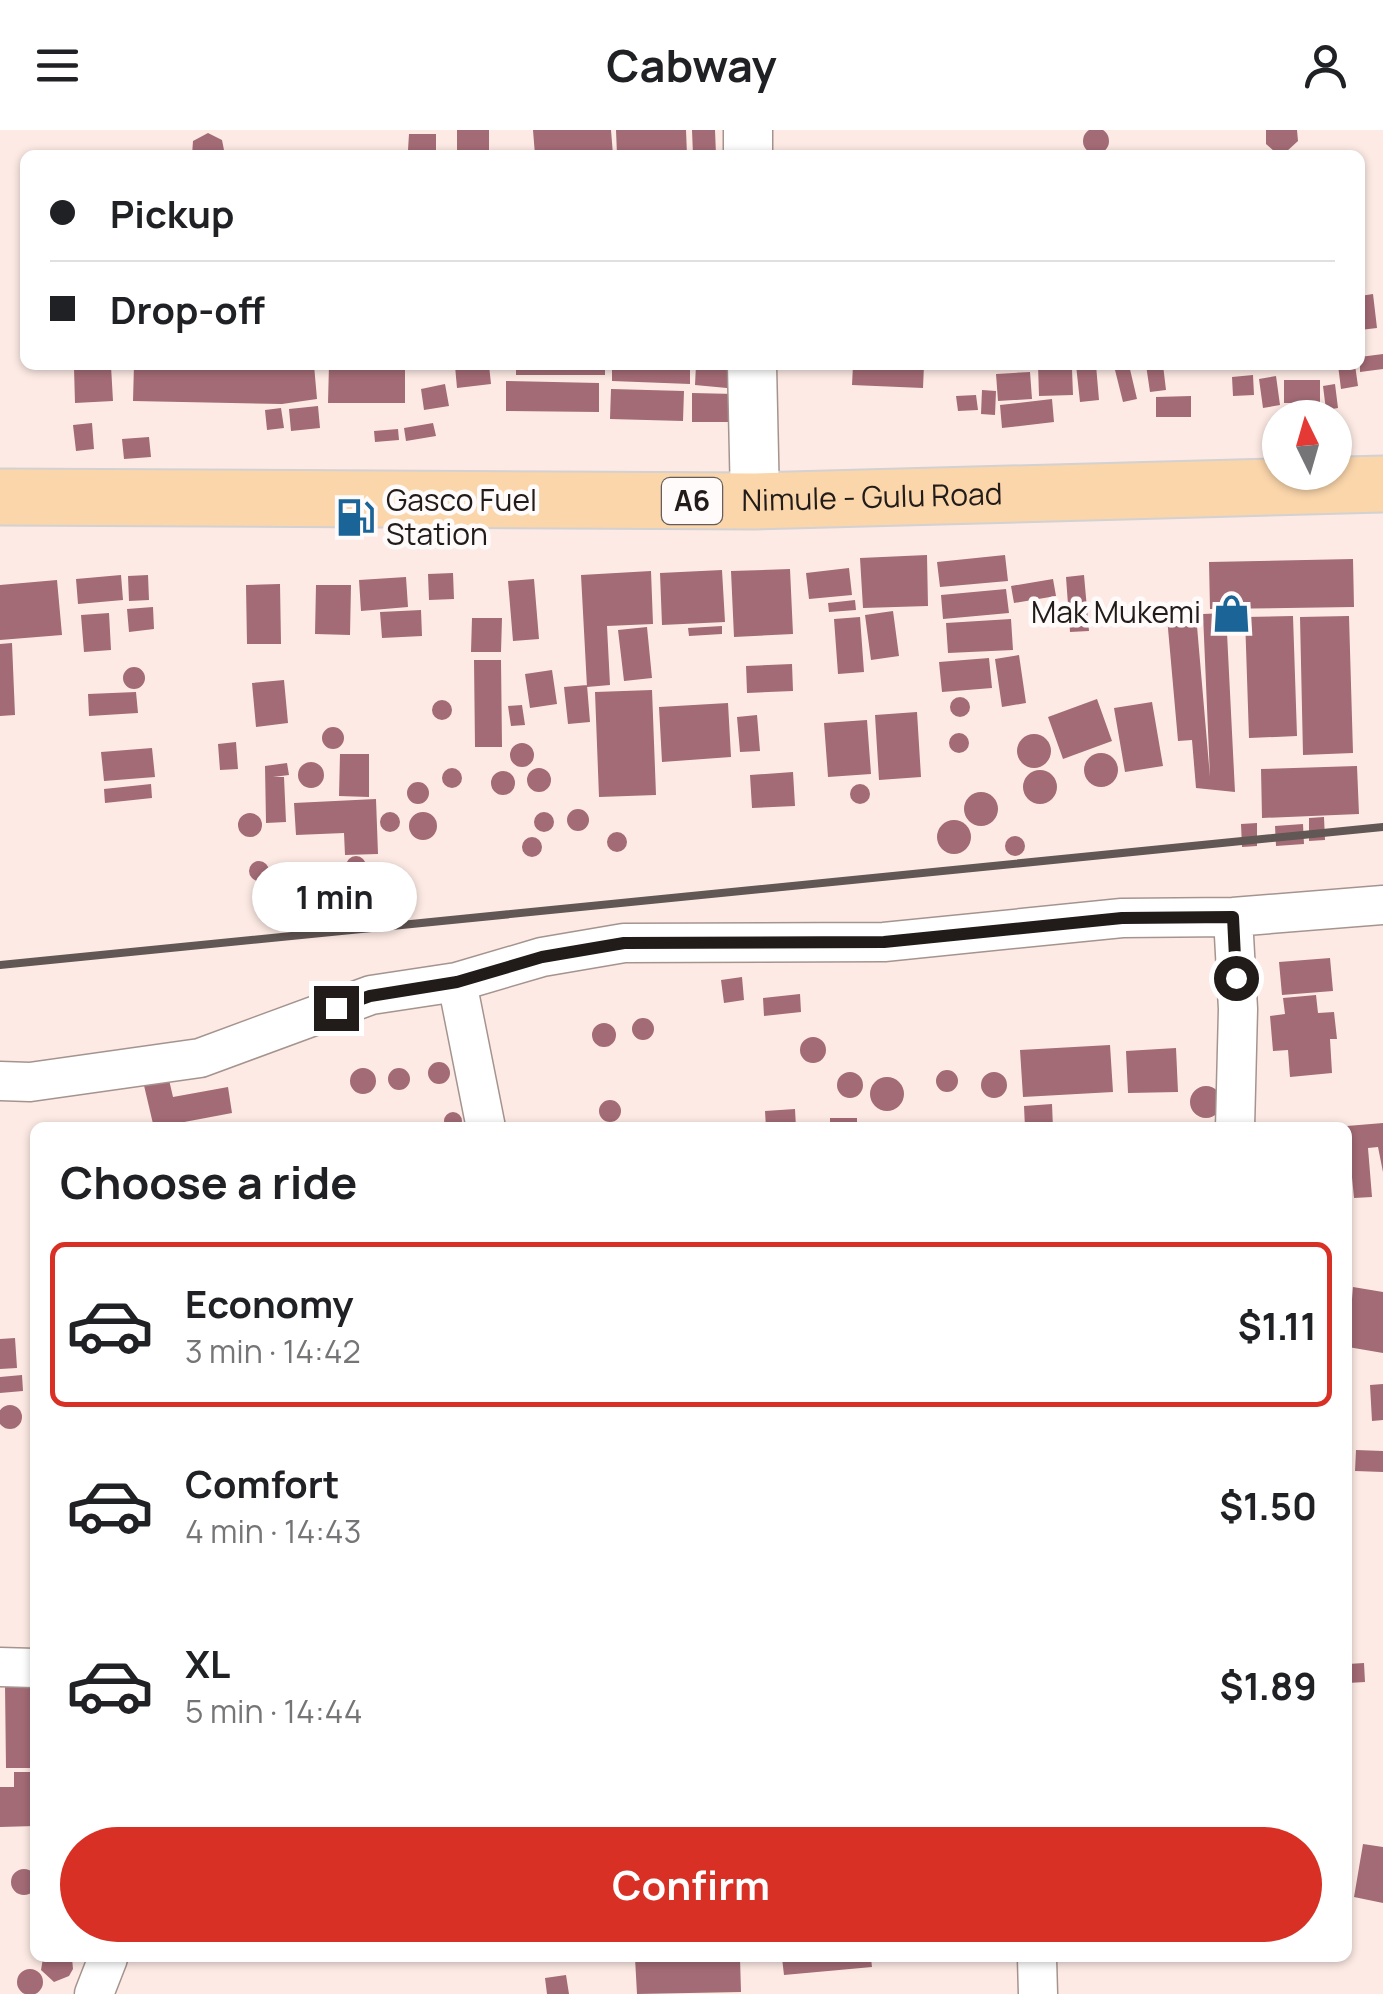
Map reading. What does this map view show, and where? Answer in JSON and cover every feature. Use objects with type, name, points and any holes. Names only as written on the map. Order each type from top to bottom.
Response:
[{"type":"main road","name":"Nimule - Gulu Road","points":[[0,497],[755,501],[1383,484]]},
{"type":"street","points":[[752,370],[755,501]]},
{"type":"street","points":[[0,1081],[30,1082],[200,1058],[370,996],[457,982],[542,957],[624,943],[867,942],[1122,918],[1233,917],[1383,906]]},
{"type":"street","points":[[1233,917],[1238,1008],[1235,1122]]},
{"type":"street","points":[[457,982],[485,1122]]},
{"type":"street","points":[[0,1667],[30,1668]]},
{"type":"street","points":[[94,1994],[106,1962]]},
{"type":"street","points":[[1036,1962],[1038,1994]]},
{"type":"building","points":[[1091,129],[1101,129],[1108,136],[1105,150],[1087,150],[1084,146],[1084,136]]},
{"type":"building","points":[[457,130],[489,130],[489,150],[457,150]]},
{"type":"building","points":[[533,130],[611,130],[613,150],[535,150]]},
{"type":"building","points":[[616,130],[686,130],[687,150],[617,150]]},
{"type":"building","points":[[692,130],[715,130],[716,150],[693,150]]},
{"type":"building","points":[[1266,130],[1297,130],[1298,141],[1288,150],[1273,150],[1266,144]]},
{"type":"building","points":[[208,133],[222,140],[224,150],[192,150],[193,141]]},
{"type":"building","points":[[409,134],[436,134],[436,150],[408,150]]},
{"type":"building","points":[[1373,294],[1377,328],[1365,329],[1365,295]]},
{"type":"building","points":[[1383,354],[1383,369],[1360,372],[1365,370],[1365,356]]},
{"type":"building","points":[[74,370],[111,370],[113,401],[75,403]]},
{"type":"building","points":[[134,370],[314,370],[317,399],[282,404],[133,401]]},
{"type":"building","points":[[329,370],[405,370],[405,403],[328,403]]},
{"type":"building","points":[[455,370],[490,370],[491,384],[457,388]]},
{"type":"building","points":[[516,370],[605,370],[605,375],[516,375]]},
{"type":"building","points":[[612,370],[690,370],[690,384],[612,381]]},
{"type":"building","points":[[696,370],[728,370],[727,388],[695,385]]},
{"type":"building","points":[[853,370],[924,370],[923,388],[852,385]]},
{"type":"building","points":[[1038,370],[1072,370],[1073,395],[1039,396]]},
{"type":"building","points":[[1077,370],[1096,370],[1099,400],[1080,402]]},
{"type":"building","points":[[1115,370],[1130,370],[1137,399],[1123,402]]},
{"type":"building","points":[[1147,370],[1164,370],[1166,390],[1150,392]]},
{"type":"building","points":[[1339,370],[1356,370],[1358,386],[1341,389]]},
{"type":"building","points":[[1030,372],[1032,399],[998,401],[996,374]]},
{"type":"building","points":[[1253,375],[1254,395],[1233,396],[1232,377]]},
{"type":"building","points":[[1276,376],[1279,400],[1262,401],[1259,379]]},
{"type":"building","points":[[1284,380],[1320,380],[1320,400],[1284,400]]},
{"type":"building","points":[[506,381],[599,383],[599,412],[506,411]]},
{"type":"building","points":[[445,384],[449,406],[424,410],[421,389]]},
{"type":"building","points":[[1335,384],[1337,400],[1325,400],[1323,386]]},
{"type":"building","points":[[611,389],[684,391],[683,421],[610,419]]},
{"type":"building","points":[[982,390],[996,391],[995,415],[981,414]]},
{"type":"building","points":[[692,393],[735,394],[735,422],[692,422]]},
{"type":"building","points":[[976,395],[978,410],[958,411],[956,396]]},
{"type":"building","points":[[1191,396],[1191,417],[1156,417],[1156,397]]},
{"type":"building","points":[[1052,399],[1054,422],[1002,428],[1000,405]]},
{"type":"building","points":[[318,406],[320,428],[291,431],[289,409]]},
{"type":"building","points":[[281,408],[284,428],[267,430],[265,410]]},
{"type":"building","points":[[92,423],[94,449],[76,451],[73,425]]},
{"type":"building","points":[[433,423],[436,436],[406,441],[404,428]]},
{"type":"building","points":[[398,429],[399,440],[375,442],[374,431]]},
{"type":"building","points":[[149,437],[151,457],[124,459],[122,439]]},
{"type":"building","points":[[927,555],[928,606],[863,608],[860,558]]},
{"type":"building","points":[[1005,555],[1008,581],[940,587],[937,562]]},
{"type":"building","points":[[1353,559],[1354,607],[1210,609],[1209,562]]},
{"type":"building","points":[[849,568],[852,595],[809,599],[806,573]]},
{"type":"building","points":[[790,569],[793,634],[734,637],[731,571]]},
{"type":"building","points":[[722,570],[725,622],[662,625],[660,573]]},
{"type":"building","points":[[651,571],[653,624],[607,626],[610,685],[587,687],[581,575]]},
{"type":"building","points":[[453,573],[454,599],[429,600],[428,574]]},
{"type":"building","points":[[121,575],[123,600],[78,604],[76,579]]},
{"type":"building","points":[[148,575],[149,600],[129,601],[128,576]]},
{"type":"building","points":[[1084,575],[1089,631],[1070,632],[1066,577]]},
{"type":"building","points":[[406,577],[408,607],[361,611],[359,580]]},
{"type":"building","points":[[534,579],[539,639],[513,641],[508,581]]},
{"type":"building","points":[[1053,579],[1056,596],[1014,603],[1011,586]]},
{"type":"building","points":[[57,580],[62,635],[0,640],[0,585]]},
{"type":"building","points":[[280,584],[281,644],[247,644],[246,585]]},
{"type":"building","points":[[316,585],[351,585],[350,635],[315,634]]},
{"type":"building","points":[[1006,589],[1009,613],[943,619],[941,595]]},
{"type":"building","points":[[855,600],[856,610],[829,612],[828,603]]},
{"type":"building","points":[[1195,603],[1210,777],[1203,614],[1226,613],[1235,792],[1196,788],[1192,740],[1178,741],[1166,606]]},
{"type":"building","points":[[153,607],[154,629],[129,632],[127,609]]},
{"type":"building","points":[[421,610],[422,636],[382,638],[380,612]]},
{"type":"building","points":[[893,611],[899,656],[871,660],[865,615]]},
{"type":"building","points":[[109,613],[111,650],[84,652],[81,615]]},
{"type":"building","points":[[1293,616],[1297,736],[1249,738],[1245,617]]},
{"type":"building","points":[[1349,616],[1353,753],[1303,755],[1300,617]]},
{"type":"building","points":[[860,617],[864,672],[838,674],[834,619]]},
{"type":"building","points":[[472,618],[502,618],[501,652],[471,652]]},
{"type":"building","points":[[1011,619],[1013,650],[948,653],[946,623]]},
{"type":"building","points":[[722,626],[722,634],[689,636],[688,628]]},
{"type":"building","points":[[647,627],[652,678],[624,681],[618,630]]},
{"type":"building","points":[[12,643],[15,715],[0,716],[0,644]]},
{"type":"building","points":[[1019,655],[1026,703],[1002,707],[995,659]]},
{"type":"building","points":[[989,658],[992,688],[942,692],[939,662]]},
{"type":"building","points":[[474,660],[501,660],[502,747],[475,747]]},
{"type":"building","points":[[792,664],[793,691],[747,693],[746,666]]},
{"type":"building","points":[[134,667],[142,670],[142,686],[134,689],[126,686],[123,678],[126,670]]},
{"type":"building","points":[[552,670],[557,704],[530,708],[525,674]]},
{"type":"building","points":[[284,680],[288,723],[256,727],[252,683]]},
{"type":"building","points":[[587,685],[590,722],[568,724],[564,687]]},
{"type":"building","points":[[652,690],[656,795],[599,797],[595,692]]},
{"type":"building","points":[[136,692],[138,713],[89,716],[88,694]]},
{"type":"building","points":[[960,697],[970,707],[960,717],[950,707]]},
{"type":"building","points":[[1097,699],[1112,741],[1063,759],[1048,717]]},
{"type":"building","points":[[442,700],[452,710],[442,720],[432,710]]},
{"type":"building","points":[[1152,702],[1163,766],[1125,772],[1114,708]]},
{"type":"building","points":[[728,703],[731,757],[662,762],[659,707]]},
{"type":"building","points":[[522,705],[525,725],[511,726],[508,706]]},
{"type":"building","points":[[917,712],[921,777],[879,780],[875,715]]},
{"type":"building","points":[[757,715],[760,751],[740,752],[737,717]]},
{"type":"building","points":[[867,720],[871,774],[828,777],[824,723]]},
{"type":"building","points":[[333,727],[341,730],[341,746],[333,749],[325,746],[322,738],[325,730]]},
{"type":"building","points":[[955,733],[963,733],[969,743],[963,753],[955,753],[949,747],[949,739]]},
{"type":"building","points":[[1034,734],[1046,739],[1051,751],[1046,763],[1034,768],[1022,763],[1017,751],[1022,739]]},
{"type":"building","points":[[236,742],[238,769],[220,770],[218,744]]},
{"type":"building","points":[[522,743],[534,755],[522,767],[510,755]]},
{"type":"building","points":[[152,748],[155,777],[104,781],[101,752]]},
{"type":"building","points":[[1101,753],[1113,758],[1118,770],[1113,782],[1101,787],[1089,782],[1084,770],[1089,758]]},
{"type":"building","points":[[340,754],[369,754],[369,797],[339,796]]},
{"type":"building","points":[[311,762],[320,766],[324,775],[320,784],[311,788],[302,784],[298,775],[302,766]]},
{"type":"building","points":[[287,763],[289,775],[273,777],[284,777],[286,822],[266,823],[265,766]]},
{"type":"building","points":[[1357,766],[1359,814],[1262,818],[1261,769]]},
{"type":"building","points":[[452,768],[462,778],[452,788],[442,778]]},
{"type":"building","points":[[539,768],[548,771],[548,789],[539,792],[530,789],[527,780],[530,771]]},
{"type":"building","points":[[1040,770],[1052,775],[1057,787],[1052,799],[1040,804],[1028,799],[1023,787],[1028,775]]},
{"type":"building","points":[[503,771],[515,783],[503,795],[491,783]]},
{"type":"building","points":[[793,772],[795,806],[752,808],[750,775]]},
{"type":"building","points":[[414,782],[422,782],[429,793],[422,804],[414,804],[407,797],[407,789]]},
{"type":"building","points":[[151,784],[152,798],[105,803],[104,789]]},
{"type":"building","points":[[860,784],[870,794],[860,804],[850,794]]},
{"type":"building","points":[[981,792],[993,797],[998,809],[993,821],[981,826],[969,821],[964,809],[969,797]]},
{"type":"building","points":[[376,799],[378,854],[345,855],[344,833],[296,835],[294,803]]},
{"type":"building","points":[[578,809],[586,812],[586,828],[578,831],[570,828],[567,820],[570,812]]},
{"type":"building","points":[[386,812],[394,812],[400,822],[394,832],[386,832],[380,826],[380,818]]},
{"type":"building","points":[[423,812],[433,816],[437,826],[433,836],[423,840],[413,836],[409,826],[413,816]]},
{"type":"building","points":[[540,812],[548,812],[554,822],[548,832],[540,832],[534,826],[534,818]]},
{"type":"building","points":[[250,813],[262,825],[250,837],[238,825]]},
{"type":"building","points":[[1324,817],[1325,840],[1309,841],[1309,818]]},
{"type":"building","points":[[954,820],[966,825],[971,837],[966,849],[954,854],[942,849],[937,837],[942,825]]},
{"type":"building","points":[[1257,823],[1257,846],[1242,847],[1241,824]]},
{"type":"building","points":[[1303,824],[1304,844],[1276,846],[1275,826]]},
{"type":"building","points":[[617,832],[627,842],[617,852],[607,842]]},
{"type":"building","points":[[1011,836],[1019,836],[1025,846],[1019,856],[1011,856],[1005,850],[1005,842]]},
{"type":"building","points":[[532,837],[542,847],[532,857],[522,847]]},
{"type":"building","points":[[356,856],[366,866],[356,876],[346,866]]},
{"type":"building","points":[[255,861],[263,861],[269,871],[263,881],[255,881],[249,875],[249,867]]},
{"type":"building","points":[[1330,958],[1333,991],[1282,995],[1279,962]]},
{"type":"building","points":[[742,977],[744,1000],[724,1003],[721,980]]},
{"type":"building","points":[[800,994],[801,1012],[764,1016],[763,998]]},
{"type":"building","points":[[1316,995],[1318,1013],[1334,1012],[1337,1039],[1330,1039],[1332,1073],[1290,1077],[1288,1050],[1273,1051],[1270,1016],[1285,1014],[1283,998]]},
{"type":"building","points":[[639,1018],[647,1018],[654,1029],[647,1040],[639,1040],[632,1033],[632,1025]]},
{"type":"building","points":[[604,1023],[616,1035],[604,1047],[592,1035]]},
{"type":"building","points":[[813,1037],[822,1041],[826,1050],[822,1059],[813,1063],[804,1059],[800,1050],[804,1041]]},
{"type":"building","points":[[1110,1045],[1113,1092],[1023,1097],[1020,1050]]},
{"type":"building","points":[[1176,1048],[1178,1092],[1128,1093],[1126,1051]]},
{"type":"building","points":[[435,1062],[443,1062],[450,1073],[443,1084],[435,1084],[428,1077],[428,1069]]},
{"type":"building","points":[[363,1068],[372,1072],[376,1081],[372,1090],[363,1094],[354,1090],[350,1081],[354,1072]]},
{"type":"building","points":[[395,1068],[403,1068],[410,1079],[403,1090],[395,1090],[388,1083],[388,1075]]},
{"type":"building","points":[[947,1070],[955,1073],[955,1089],[947,1092],[939,1089],[936,1081],[939,1073]]},
{"type":"building","points":[[167,1071],[173,1097],[228,1087],[232,1113],[184,1122],[153,1122],[142,1077]]},
{"type":"building","points":[[850,1072],[859,1076],[863,1085],[859,1094],[850,1098],[841,1094],[837,1085],[841,1076]]},
{"type":"building","points":[[994,1072],[1003,1076],[1007,1085],[1003,1094],[994,1098],[985,1094],[981,1085],[985,1076]]},
{"type":"building","points":[[887,1077],[899,1082],[904,1094],[899,1106],[887,1111],[875,1106],[870,1094],[875,1082]]},
{"type":"building","points":[[1206,1086],[1217,1091],[1222,1102],[1217,1113],[1206,1118],[1195,1113],[1190,1102],[1195,1091]]},
{"type":"building","points":[[606,1100],[614,1100],[621,1111],[614,1122],[606,1122],[599,1115],[599,1107]]},
{"type":"building","points":[[1052,1104],[1053,1122],[1025,1122],[1024,1106]]},
{"type":"building","points":[[795,1109],[796,1122],[766,1122],[765,1111]]},
{"type":"building","points":[[446,1114],[460,1114],[462,1122],[444,1122]]},
{"type":"building","points":[[830,1118],[857,1118],[857,1122],[830,1122]]},
{"type":"building","points":[[1383,1123],[1383,1172],[1378,1147],[1368,1148],[1372,1197],[1354,1198],[1352,1126]]},
{"type":"building","points":[[1353,1287],[1383,1292],[1383,1353],[1352,1348]]},
{"type":"building","points":[[15,1338],[17,1368],[0,1369],[0,1339]]},
{"type":"building","points":[[22,1375],[23,1391],[0,1393],[0,1377]]},
{"type":"building","points":[[1383,1384],[1383,1420],[1372,1421],[1370,1385]]},
{"type":"building","points":[[6,1406],[14,1406],[21,1413],[21,1421],[14,1428],[6,1428],[-1,1421],[-1,1413]]},
{"type":"building","points":[[1356,1450],[1383,1451],[1383,1472],[1355,1471]]},
{"type":"building","points":[[1364,1663],[1365,1682],[1352,1683],[1352,1664]]},
{"type":"building","points":[[30,1684],[30,1768],[6,1768],[5,1685]]},
{"type":"building","points":[[14,1772],[30,1772],[30,1826],[0,1827],[0,1787],[14,1787]]},
{"type":"building","points":[[1363,1844],[1383,1847],[1383,1903],[1354,1897]]},
{"type":"building","points":[[19,1870],[29,1870],[30,1893],[19,1894],[12,1887],[12,1877]]},
{"type":"building","points":[[42,1962],[72,1962],[69,1976],[54,1982],[41,1970]]},
{"type":"building","points":[[635,1962],[740,1962],[741,1992],[637,1994]]},
{"type":"building","points":[[782,1962],[871,1962],[872,1967],[784,1975]]},
{"type":"building","points":[[30,1969],[39,1973],[43,1982],[39,1991],[30,1995],[21,1991],[17,1982],[21,1973]]},
{"type":"building","points":[[566,1975],[569,1994],[547,1994],[545,1978]]},
{"type":"railway","points":[[0,965],[1383,827]]},
{"type":"place","name":"Gasco Fuel Station","points":[[356,518]]},
{"type":"place","name":"Mak Mukemi","points":[[1231,613]]},
{"type":"route","points":[[336,1008],[370,996],[457,982],[542,957],[624,943],[782,946],[884,942],[1122,918],[1233,917],[1236,978]]}]
